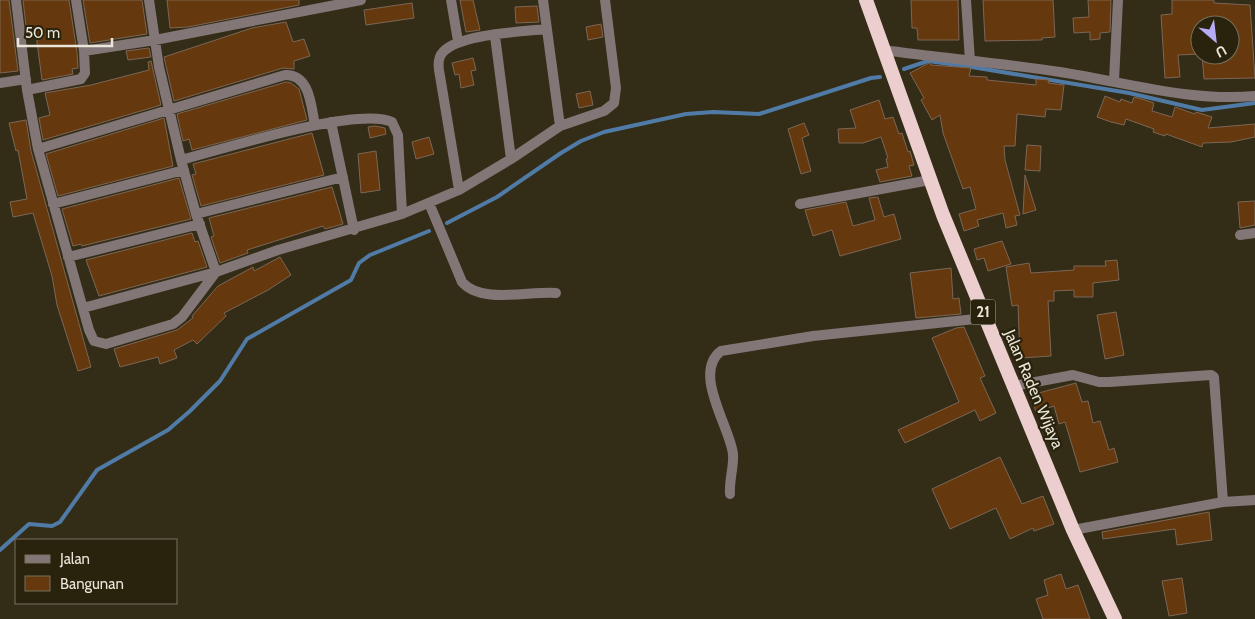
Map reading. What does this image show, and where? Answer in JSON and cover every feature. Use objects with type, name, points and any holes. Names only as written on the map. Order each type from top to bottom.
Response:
[{"type":"highway","name":"Jalan Raden Wijaya","points":[[866,0],[930,180],[985,318],[1073,530],[1115,619]]},
{"type":"street","points":[[16,0],[27,90],[38,149],[94,341],[106,344],[167,327],[178,320],[216,272]]},
{"type":"street","points":[[27,90],[81,80],[85,73],[84,51],[76,0]]},
{"type":"street","points":[[149,0],[168,111],[196,214],[216,272]]},
{"type":"street","points":[[84,51],[155,40],[342,2],[361,0]]},
{"type":"street","points":[[451,0],[458,42]]},
{"type":"street","points":[[543,0],[560,126]]},
{"type":"street","points":[[84,308],[216,272],[278,250],[354,230],[402,214],[459,190],[511,159],[560,126],[604,111],[616,100],[605,0]]},
{"type":"street","points":[[966,0],[970,61]]},
{"type":"street","points":[[1114,81],[1118,0]]},
{"type":"street","points":[[459,190],[438,62],[444,50],[458,42],[546,28]]},
{"type":"street","points":[[495,36],[511,159]]},
{"type":"street","points":[[883,50],[1011,65],[1196,95],[1229,98],[1255,96]]},
{"type":"street","points":[[38,149],[285,75],[298,77],[307,90],[315,125]]},
{"type":"street","points":[[0,83],[26,79]]},
{"type":"street","points":[[53,204],[315,125],[377,117],[392,122],[398,135],[402,214]]},
{"type":"street","points":[[331,122],[354,230]]},
{"type":"street","points":[[196,214],[343,177]]},
{"type":"street","points":[[800,204],[930,180]]},
{"type":"street","points":[[429,203],[462,282],[468,288],[482,294],[556,293]]},
{"type":"street","points":[[68,257],[200,224]]},
{"type":"street","points":[[1240,235],[1255,233]]},
{"type":"street","points":[[730,494],[733,456],[730,440],[710,384],[712,363],[721,351],[813,336],[985,318]]},
{"type":"street","points":[[1014,386],[1073,375],[1099,382],[1211,375],[1214,378],[1223,502]]},
{"type":"street","points":[[1073,530],[1223,502],[1255,500]]},
{"type":"building","points":[[0,0],[9,0],[18,71],[0,73]]},
{"type":"building","points":[[23,0],[69,0],[78,68],[72,69],[73,74],[42,80],[36,34],[27,35]]},
{"type":"building","points":[[83,0],[142,0],[147,34],[90,43]]},
{"type":"building","points":[[167,0],[299,0],[299,5],[188,27],[170,28]]},
{"type":"building","points":[[460,0],[473,0],[480,30],[466,32]]},
{"type":"building","points":[[911,0],[958,0],[959,40],[918,40],[917,28],[912,28]]},
{"type":"building","points":[[983,0],[1053,0],[1055,37],[1042,38],[1042,40],[985,41]]},
{"type":"building","points":[[1088,0],[1111,0],[1110,32],[1100,33],[1100,39],[1090,40],[1090,32],[1074,33],[1073,18],[1089,17]]},
{"type":"building","points":[[1172,0],[1214,0],[1214,3],[1250,5],[1255,78],[1204,79],[1203,65],[1240,65],[1240,15],[1190,15],[1190,54],[1178,55],[1180,77],[1165,78],[1161,15],[1172,14]]},
{"type":"building","points":[[412,3],[414,18],[366,25],[364,10]]},
{"type":"building","points":[[537,6],[539,22],[516,23],[515,7]]},
{"type":"building","points":[[286,22],[293,42],[304,39],[310,56],[294,61],[294,69],[283,68],[174,101],[164,57],[252,28]]},
{"type":"building","points":[[601,24],[603,37],[588,40],[586,27]]},
{"type":"building","points":[[149,48],[151,57],[128,60],[126,51]]},
{"type":"building","points":[[473,58],[476,70],[471,71],[474,85],[461,88],[459,74],[455,75],[452,63]]},
{"type":"building","points":[[151,61],[161,105],[43,140],[39,118],[50,115],[45,93],[91,85],[149,70],[148,62]]},
{"type":"building","points":[[929,63],[931,65],[971,68],[969,76],[987,77],[987,80],[1036,85],[1036,79],[1049,80],[1048,83],[1064,85],[1061,110],[1046,109],[1045,117],[1017,114],[1015,146],[1004,146],[1005,160],[1020,215],[1015,216],[1017,225],[1006,228],[1003,213],[977,220],[979,226],[964,231],[959,214],[976,209],[970,187],[963,189],[943,133],[940,115],[932,120],[921,100],[924,98],[910,73]]},
{"type":"building","points":[[286,82],[299,89],[307,120],[192,150],[189,139],[183,141],[177,114]]},
{"type":"building","points":[[590,91],[593,105],[579,108],[576,94]]},
{"type":"building","points":[[1105,96],[1120,102],[1121,99],[1132,103],[1134,97],[1145,100],[1154,103],[1152,111],[1172,117],[1175,107],[1195,114],[1196,112],[1212,117],[1208,128],[1255,124],[1255,137],[1231,142],[1203,143],[1202,147],[1166,134],[1165,136],[1153,132],[1154,129],[1126,119],[1124,125],[1097,117]]},
{"type":"building","points":[[879,100],[885,119],[893,117],[899,134],[902,133],[908,152],[910,151],[914,165],[909,166],[912,176],[880,182],[876,170],[888,167],[886,159],[888,158],[881,137],[863,143],[839,143],[838,129],[856,128],[850,110]]},
{"type":"building","points":[[164,118],[173,166],[58,196],[46,154]]},
{"type":"building","points":[[26,120],[31,151],[91,367],[78,371],[57,305],[52,276],[33,213],[13,217],[10,202],[27,199],[18,150],[16,151],[9,123]]},
{"type":"building","points":[[804,123],[809,135],[802,138],[811,171],[801,174],[788,129]]},
{"type":"building","points":[[368,127],[385,128],[386,134],[370,138]]},
{"type":"building","points":[[312,133],[324,175],[201,206],[192,175],[196,174],[193,164]]},
{"type":"building","points":[[429,137],[434,154],[416,159],[412,142]]},
{"type":"building","points":[[1027,145],[1041,146],[1040,171],[1025,170]]},
{"type":"building","points":[[376,151],[380,190],[361,193],[358,154]]},
{"type":"building","points":[[1025,175],[1036,210],[1023,214]]},
{"type":"building","points":[[179,178],[191,219],[82,246],[81,244],[73,246],[62,209]]},
{"type":"building","points":[[332,187],[343,224],[325,229],[323,226],[247,250],[248,253],[220,263],[211,237],[214,236],[209,218]]},
{"type":"building","points":[[878,197],[884,217],[894,214],[901,239],[840,256],[832,230],[813,236],[805,210],[846,202],[853,226],[875,220],[869,198]]},
{"type":"building","points":[[1255,201],[1255,225],[1240,228],[1238,202]]},
{"type":"building","points":[[192,233],[195,242],[198,241],[207,267],[99,296],[86,260]]},
{"type":"building","points":[[1002,241],[1011,264],[988,271],[984,258],[977,260],[974,249]]},
{"type":"building","points":[[280,257],[291,275],[268,290],[224,313],[226,316],[197,344],[193,340],[174,350],[177,358],[160,364],[158,357],[120,367],[114,349],[177,330],[193,318],[192,316],[218,286],[253,267],[254,271]]},
{"type":"building","points":[[1117,260],[1119,280],[1093,283],[1093,297],[1074,297],[1074,290],[1054,291],[1054,301],[1048,301],[1051,356],[1020,358],[1018,305],[1012,306],[1006,267],[1029,263],[1031,273],[1074,270],[1074,266],[1106,266],[1105,261]]},
{"type":"building","points":[[951,268],[953,299],[959,298],[961,314],[916,318],[910,273]]},
{"type":"building","points":[[1116,312],[1124,355],[1105,359],[1097,315]]},
{"type":"building","points":[[964,327],[985,376],[980,378],[996,413],[980,421],[975,410],[905,443],[898,430],[959,402],[932,338],[956,328]]},
{"type":"building","points":[[1076,383],[1082,402],[1088,401],[1093,423],[1100,421],[1109,450],[1114,448],[1118,462],[1080,472],[1065,422],[1059,424],[1054,406],[1036,412],[1031,395]]},
{"type":"building","points":[[1000,457],[1022,504],[1043,496],[1054,524],[1034,531],[1033,528],[1010,539],[996,508],[950,529],[932,489]]},
{"type":"building","points":[[1209,512],[1212,540],[1177,545],[1175,529],[1103,539],[1102,532]]},
{"type":"building","points":[[1061,574],[1066,589],[1078,585],[1090,619],[1043,619],[1036,599],[1048,595],[1044,580]]},
{"type":"building","points":[[1182,578],[1187,613],[1169,616],[1162,581]]},
{"type":"waterway","points":[[904,69],[928,61],[972,67],[1129,93],[1202,110],[1255,103]]},
{"type":"waterway","points":[[447,223],[497,197],[581,141],[604,132],[686,114],[713,112],[759,114],[871,78],[880,77]]},
{"type":"waterway","points":[[0,550],[29,524],[52,526],[60,522],[97,470],[168,430],[220,381],[247,339],[351,280],[359,263],[370,255],[429,231]]}]
